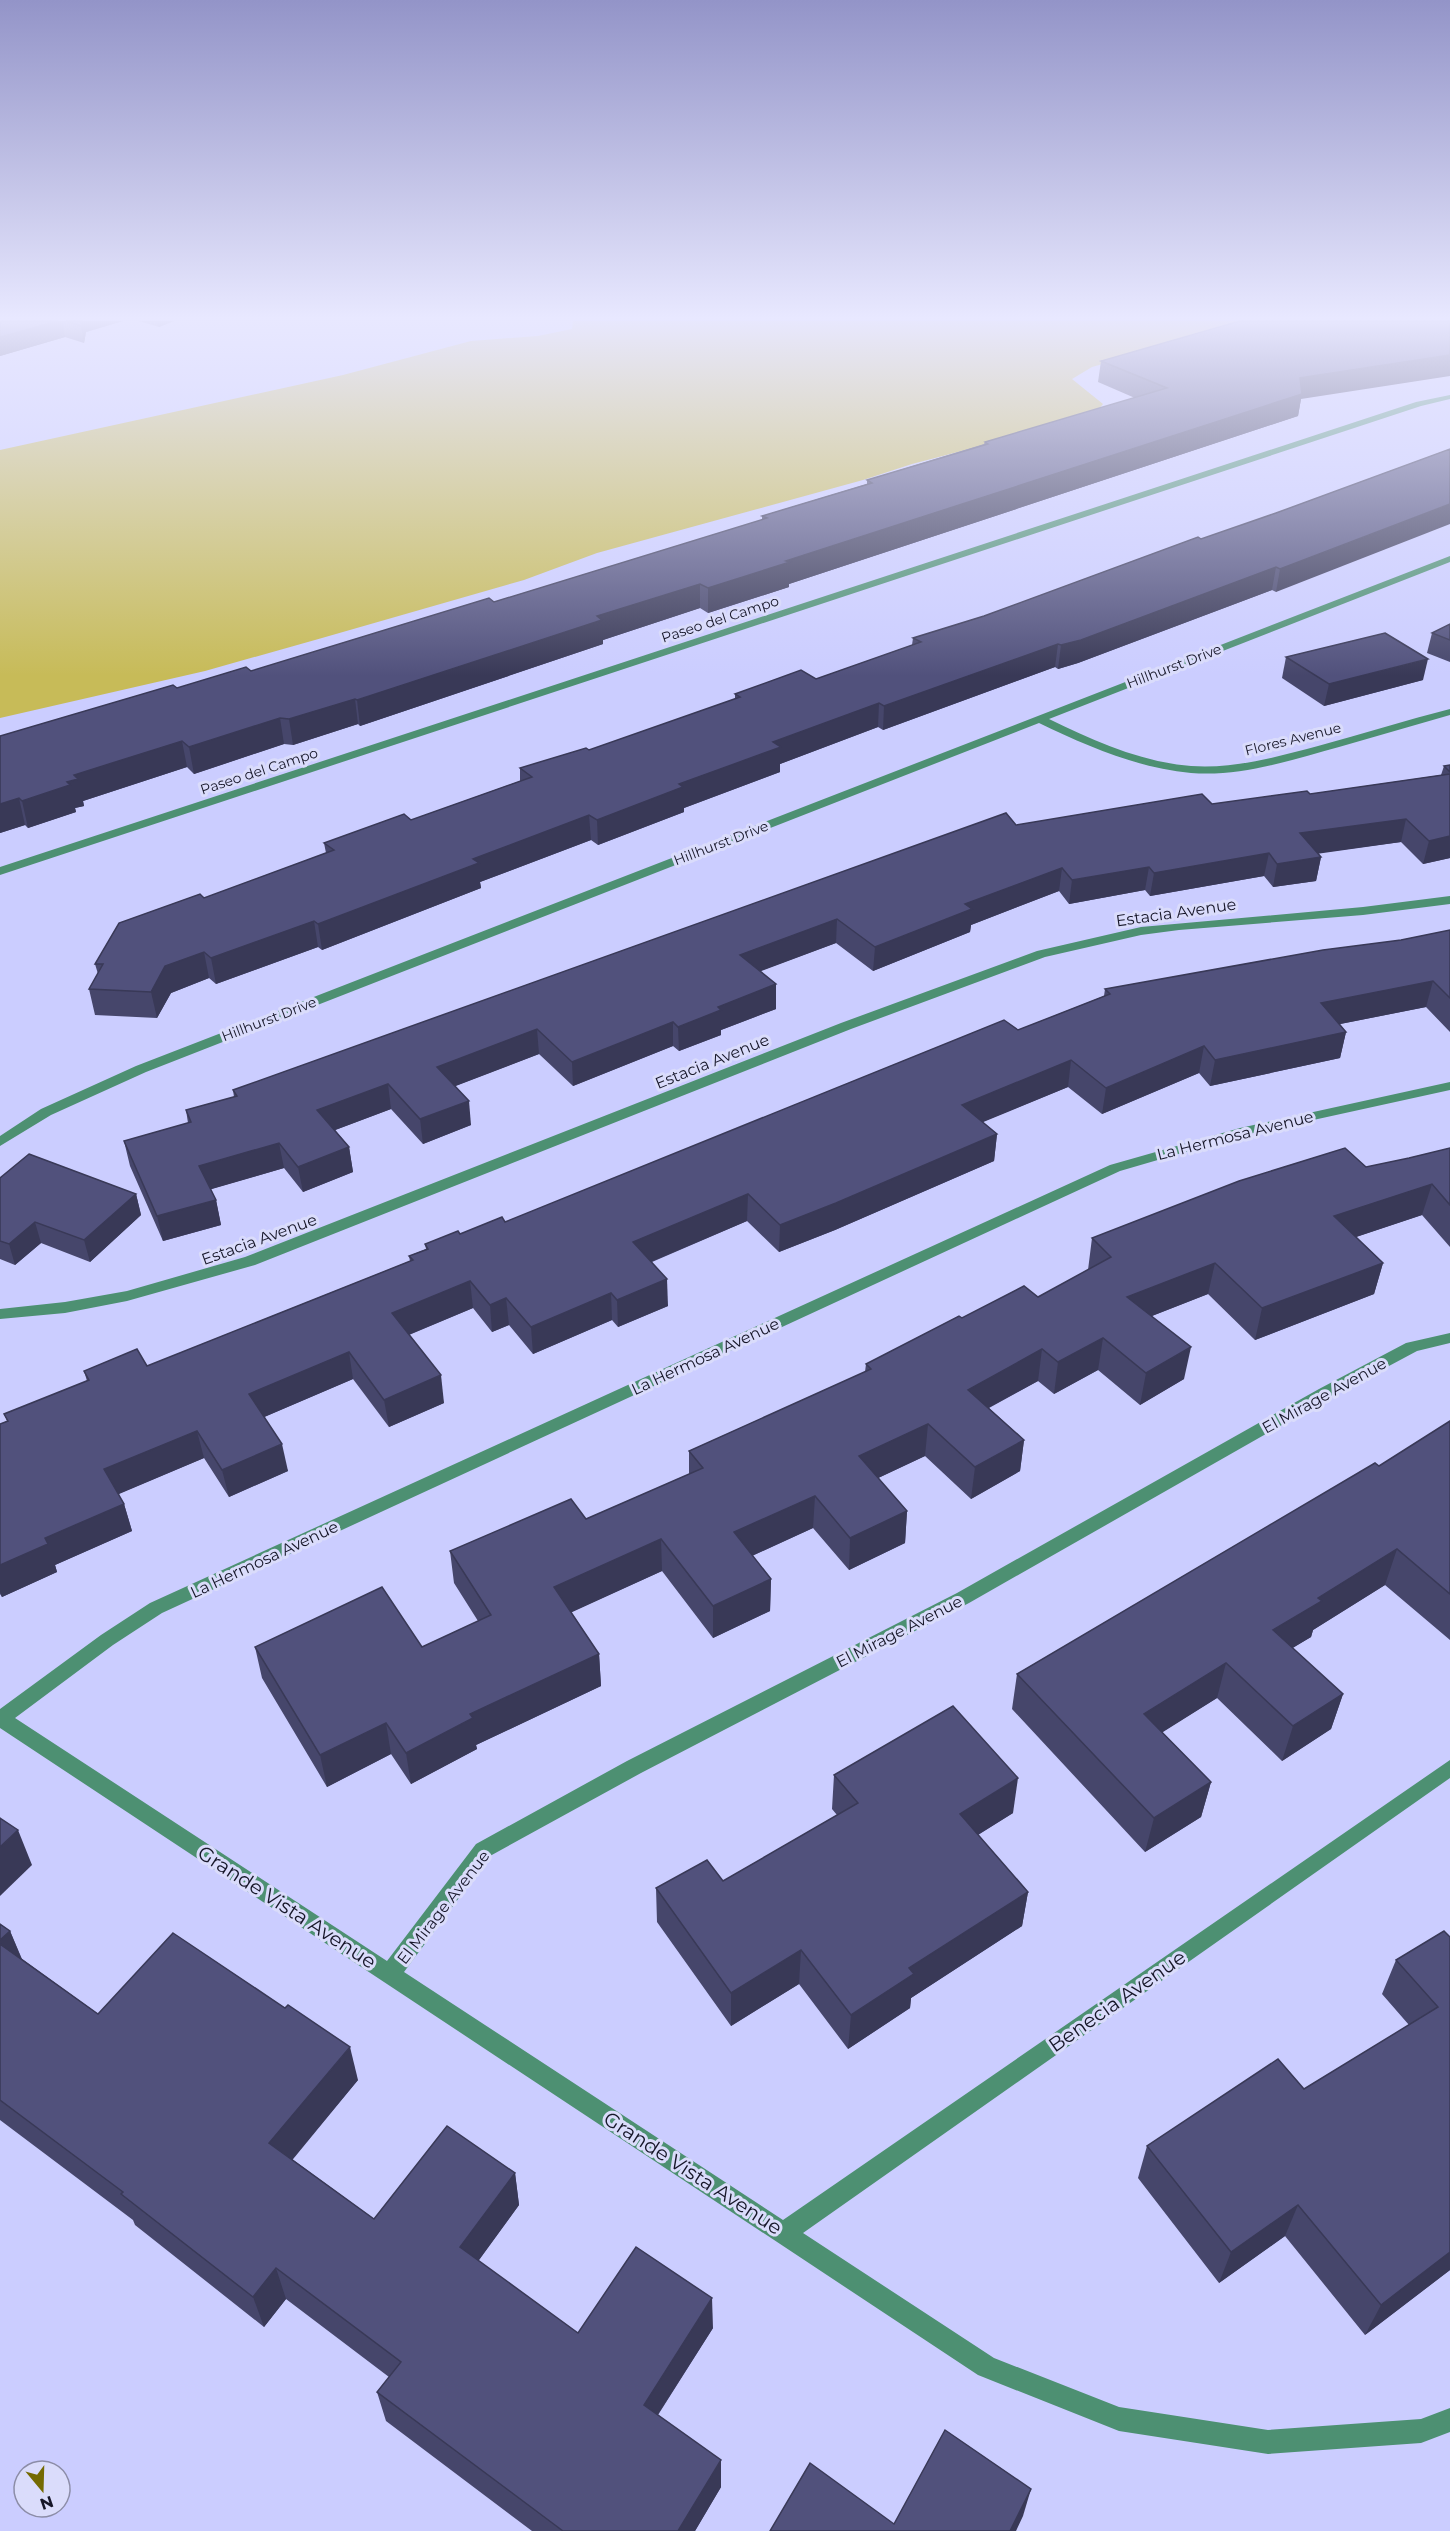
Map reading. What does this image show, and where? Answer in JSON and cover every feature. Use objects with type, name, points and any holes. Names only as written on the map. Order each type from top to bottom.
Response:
[{"type":"street","name":"Paseo del Campo","points":[[0,871],[1311,439]]},
{"type":"street","name":"Hillhurst Drive","points":[[0,1142],[46,1112],[141,1069],[1450,559]]},
{"type":"street","name":"Flores Avenue","points":[[1040,719],[1109,751],[1174,767],[1213,770],[1248,767],[1280,760],[1450,712]]},
{"type":"street","name":"Estacia Avenue","points":[[0,1314],[120,1299],[177,1286],[250,1261],[857,1022],[1041,954],[1179,926],[1363,911],[1450,900]]},
{"type":"street","name":"La Hermosa Avenue","points":[[0,1719],[106,1640],[156,1608],[1115,1168],[1188,1143],[1266,1124],[1450,1086]]},
{"type":"street","name":"El Mirage Avenue","points":[[390,1974],[483,1850],[634,1767],[963,1598],[1334,1388],[1412,1347],[1450,1338]]},
{"type":"street","name":"Grande Vista Avenue","points":[[0,1719],[986,2367],[1119,2419],[1268,2442],[1422,2430],[1450,2420]]},
{"type":"street","name":"Benecia Avenue","points":[[784,2233],[1450,1768]]},
{"type":"shaded area","points":[[50,439],[1007,439],[597,553],[524,580],[205,671],[0,718],[0,450]]},
{"type":"building","points":[[995,439],[1163,439],[708,588],[700,584],[597,616],[602,620],[357,700],[289,719],[280,718],[189,747],[182,741],[74,775],[78,779],[67,782],[70,785],[22,801],[19,798],[0,804],[0,736],[173,685],[177,688],[246,667],[251,671],[489,598],[494,602],[767,518],[762,516],[872,483],[867,480],[988,444],[985,442]]},
{"type":"building","points":[[1450,449],[1450,504],[1280,569],[1276,567],[1081,640],[1058,644],[884,706],[879,703],[773,742],[781,747],[679,784],[683,787],[597,820],[589,815],[473,859],[479,863],[318,924],[314,921],[211,958],[204,952],[165,966],[151,992],[89,989],[103,964],[95,964],[119,923],[200,894],[204,898],[334,850],[324,843],[404,814],[411,820],[532,777],[520,768],[586,748],[589,750],[740,697],[735,694],[801,670],[816,679],[921,642],[913,638],[984,616],[1198,537],[1201,539],[1276,513]]},
{"type":"building","points":[[1450,624],[1450,640],[1432,633]]},
{"type":"building","points":[[1385,633],[1428,659],[1329,684],[1286,657]]},
{"type":"building","points":[[1450,774],[1450,836],[1429,841],[1406,819],[1300,833],[1321,857],[1277,864],[1269,853],[1154,873],[1149,867],[1072,880],[1062,868],[965,904],[972,909],[875,947],[837,919],[740,955],[776,984],[718,1007],[721,1010],[678,1027],[673,1022],[572,1062],[537,1029],[437,1067],[469,1101],[420,1119],[388,1084],[317,1110],[349,1147],[298,1167],[279,1143],[199,1166],[216,1200],[157,1216],[124,1141],[191,1122],[186,1110],[237,1096],[233,1090],[1006,813],[1016,825],[1202,794],[1212,804],[1307,791],[1310,794]]},
{"type":"building","points":[[1450,930],[1450,998],[1433,981],[1321,1003],[1346,1032],[1215,1060],[1204,1046],[1106,1088],[1071,1060],[962,1105],[997,1134],[836,1203],[780,1225],[748,1194],[633,1242],[667,1279],[617,1300],[611,1293],[531,1327],[506,1298],[490,1305],[470,1281],[392,1313],[441,1375],[384,1400],[349,1352],[249,1394],[282,1444],[222,1470],[197,1431],[104,1469],[124,1504],[45,1538],[48,1544],[0,1565],[0,1424],[8,1421],[4,1414],[89,1380],[84,1371],[137,1349],[147,1366],[413,1260],[409,1256],[428,1249],[425,1244],[458,1231],[460,1234],[502,1217],[505,1222],[1004,1020],[1018,1030],[1110,994],[1105,989]]},
{"type":"building","points":[[1345,1148],[1366,1167],[1450,1148],[1450,1205],[1432,1184],[1334,1216],[1383,1263],[1262,1308],[1215,1263],[1127,1297],[1191,1347],[1146,1373],[1103,1338],[1058,1362],[1042,1349],[968,1390],[1024,1440],[975,1467],[928,1424],[859,1456],[907,1511],[850,1538],[815,1496],[734,1532],[771,1579],[713,1606],[661,1539],[554,1587],[599,1654],[470,1714],[473,1718],[406,1753],[386,1723],[320,1755],[255,1647],[382,1587],[422,1647],[491,1615],[450,1551],[571,1499],[586,1519],[703,1468],[689,1451],[871,1369],[866,1364],[959,1316],[962,1318],[1024,1286],[1038,1297],[1111,1257],[1092,1238],[1239,1181]]},
{"type":"building","points":[[29,1154],[136,1194],[84,1240],[35,1222],[9,1244],[0,1241],[0,1178]]},
{"type":"building","points":[[1450,1421],[1450,1594],[1397,1549],[1318,1598],[1322,1601],[1273,1630],[1343,1694],[1293,1726],[1226,1663],[1144,1714],[1211,1782],[1154,1818],[1017,1674],[1375,1463],[1379,1466]]},
{"type":"building","points":[[953,1706],[1018,1778],[960,1814],[1028,1892],[909,1968],[914,1974],[851,2015],[801,1950],[731,1993],[656,1888],[707,1860],[723,1881],[858,1803],[834,1775]]},
{"type":"building","points":[[0,1818],[18,1830],[0,1847]]},
{"type":"building","points":[[0,1924],[10,1931],[0,1940]]},
{"type":"building","points":[[1444,1931],[1450,1937],[1450,2252],[1381,2305],[1298,2205],[1231,2252],[1147,2146],[1278,2059],[1304,2089],[1438,2007],[1396,1960]]},
{"type":"building","points":[[173,1933],[285,2008],[288,2005],[350,2047],[269,2143],[374,2219],[447,2126],[515,2173],[460,2247],[578,2333],[636,2247],[712,2298],[644,2405],[721,2460],[678,2531],[563,2531],[377,2392],[401,2362],[276,2268],[253,2297],[121,2194],[123,2192],[0,2100],[0,1944],[98,2014]]},
{"type":"building","points":[[945,2430],[1031,2489],[1010,2531],[770,2531],[810,2463],[894,2524]]}]
